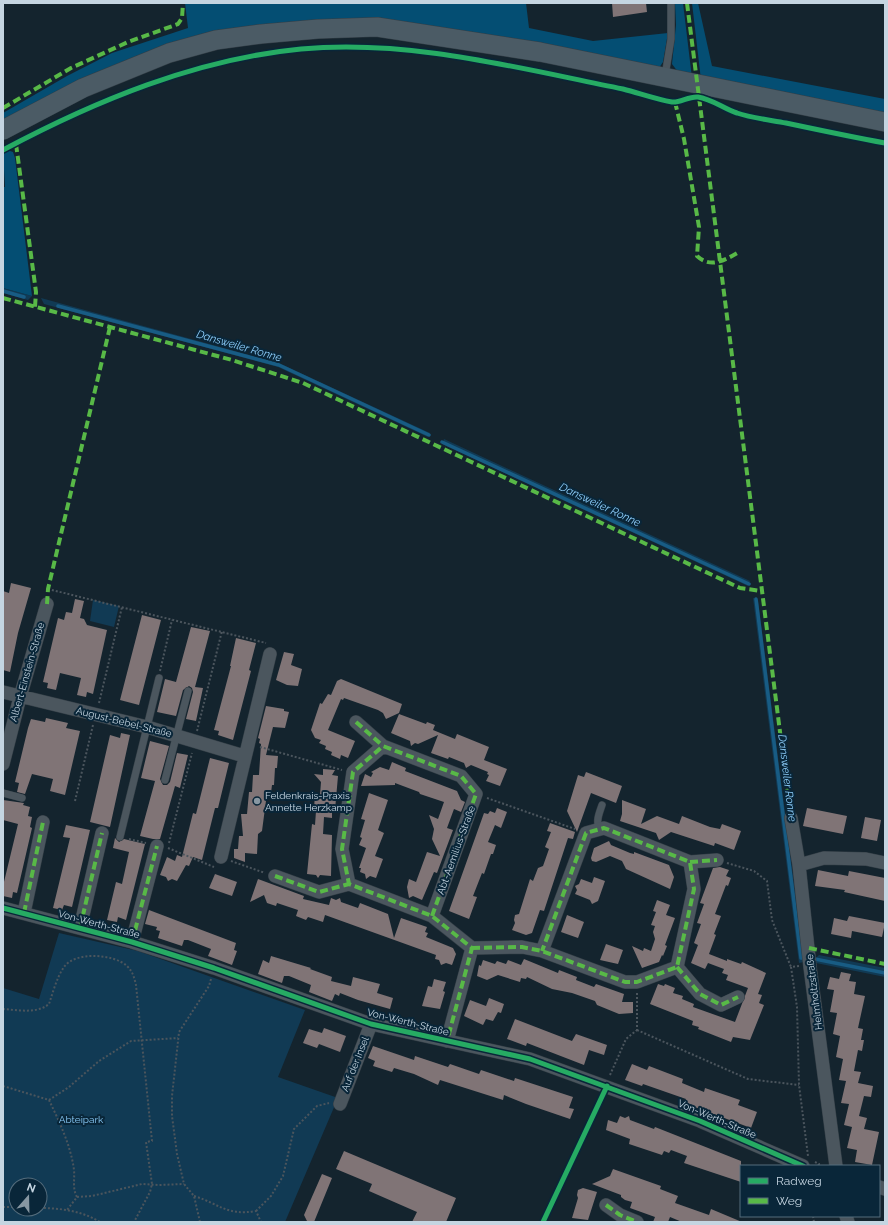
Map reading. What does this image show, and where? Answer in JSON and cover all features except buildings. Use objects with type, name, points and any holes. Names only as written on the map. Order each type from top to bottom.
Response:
[{"type":"main road","points":[[3,130],[83,88],[169,53],[216,40],[318,29],[377,27],[540,52],[885,122]]},
{"type":"street","name":"Albert-Einstein-Straße","points":[[3,764],[20,697],[47,604]]},
{"type":"street","points":[[221,857],[270,654]]},
{"type":"street","name":"August-Bebel-Straße","points":[[3,692],[195,740],[246,750]]},
{"type":"street","name":"Abt-Aemilius-Straße","points":[[356,722],[383,746],[461,776],[476,794],[432,916]]},
{"type":"street","points":[[349,884],[342,849],[353,772],[383,746]]},
{"type":"street","name":"Helmholtzstraße","points":[[791,818],[799,865],[810,967],[836,1165]]},
{"type":"street","points":[[24,913],[43,822]]},
{"type":"street","points":[[542,951],[586,833],[604,828],[690,862],[717,860]]},
{"type":"street","name":"Von-Werth-Straße","points":[[80,928],[102,833]]},
{"type":"street","name":"Von-Werth-Straße","points":[[132,942],[162,847]]},
{"type":"street","points":[[799,865],[824,858],[866,859],[885,863]]},
{"type":"street","points":[[677,967],[694,889],[690,862]]},
{"type":"street","points":[[275,876],[319,892],[349,884],[432,916],[472,948],[522,947],[542,951],[625,982],[637,982],[677,967]]},
{"type":"street","name":"Von-Werth-Straße","points":[[3,908],[132,942],[214,968],[371,1024],[530,1058],[808,1162]]},
{"type":"street","points":[[447,1041],[472,948]]},
{"type":"street","points":[[677,967],[700,994],[721,1005],[738,997]]},
{"type":"street","name":"Auf der Insel","points":[[340,1104],[371,1024]]},
{"type":"street","points":[[606,1205],[620,1215],[637,1222]]},
{"type":"lane","points":[[665,78],[672,39],[671,3]]},
{"type":"lane","points":[[120,836],[158,678]]},
{"type":"lane","points":[[165,780],[188,691]]},
{"type":"lane","points":[[3,793],[22,798]]},
{"type":"lane","points":[[600,829],[597,824],[602,805]]},
{"type":"path","points":[[48,589],[271,644],[270,654]]},
{"type":"path","points":[[158,678],[172,620]]},
{"type":"path","points":[[162,847],[195,740],[222,631]]},
{"type":"path","points":[[246,750],[353,772]]},
{"type":"path","points":[[476,794],[586,833]]},
{"type":"path","points":[[221,857],[275,876]]},
{"type":"path","points":[[717,860],[754,871],[767,882],[772,920],[791,967],[797,1007],[799,1085],[808,1162],[818,1165]]},
{"type":"path","points":[[3,1009],[33,1010],[43,1008],[48,1004],[64,966],[85,956],[107,958],[126,965],[133,973],[136,985],[152,1141],[146,1142],[152,1184],[150,1192],[134,1222]]},
{"type":"path","points":[[791,967],[810,967]]},
{"type":"path","points":[[214,968],[210,986],[178,1032],[172,1096],[172,1116],[177,1154],[184,1184],[194,1196],[230,1212],[241,1213],[256,1211],[271,1196],[283,1176],[294,1129],[317,1106],[326,1103],[340,1104]]},
{"type":"path","points":[[637,982],[637,1030]]},
{"type":"path","points":[[637,1030],[748,1079],[799,1085]]},
{"type":"path","points":[[607,1086],[626,1039],[637,1030]]},
{"type":"path","points":[[49,1100],[69,1087],[99,1061],[131,1041],[178,1038]]},
{"type":"path","points":[[3,1086],[49,1100],[57,1116],[74,1169],[74,1191],[76,1197]]},
{"type":"path","points":[[76,1197],[92,1196],[142,1184],[184,1184]]},
{"type":"path","points":[[194,1196],[200,1222]]},
{"type":"path","points":[[67,1210],[76,1197]]},
{"type":"path","points":[[48,1209],[67,1210],[90,1217],[100,1222]]},
{"type":"path","points":[[256,1211],[260,1222]]},
{"type":"green space","points":[[3,288],[32,296],[28,300],[3,293]]},
{"type":"green space","points":[[41,298],[279,363],[430,433],[428,437],[278,367],[44,304]]},
{"type":"green space","points":[[444,439],[750,581],[748,586],[442,444]]},
{"type":"green space","points":[[753,598],[758,600],[804,962],[799,963]]},
{"type":"green space","points":[[93,600],[119,606],[114,627],[90,621]]},
{"type":"green space","name":"Abteipark","points":[[59,933],[138,951],[305,1010],[278,1077],[338,1098],[285,1222],[3,1222],[3,988],[39,999]]},
{"type":"green space","points":[[819,955],[885,968],[885,977],[816,963],[815,959]]},
{"type":"shaded area","points":[[185,3],[526,3],[529,28],[593,41],[668,33],[663,62],[659,68],[453,29],[264,25],[3,122],[3,113],[67,76],[112,53],[188,28]]},
{"type":"shaded area","points":[[675,3],[683,3],[692,78],[678,72],[672,64],[676,25]]},
{"type":"shaded area","points":[[692,3],[698,3],[712,66],[885,99],[885,116],[701,80]]},
{"type":"shaded area","points":[[7,150],[13,152],[15,158],[32,296],[3,288],[3,187],[5,187],[3,152]]},
{"type":"waterway","name":"Dansweiler Ronne","points":[[3,291],[24,297]]},
{"type":"waterway","name":"Dansweiler Ronne","points":[[58,306],[279,365],[429,435]]},
{"type":"waterway","name":"Dansweiler Ronne","points":[[442,442],[749,584]]},
{"type":"waterway","name":"Dansweiler Ronne","points":[[756,599],[801,958],[804,958]]},
{"type":"waterway","name":"Dansweiler Ronne","points":[[815,959],[885,973]]},
{"type":"marked path","points":[[3,108],[71,68],[128,42],[178,24],[182,18],[183,3]]},
{"type":"marked path","points":[[687,3],[791,818]]},
{"type":"marked path","points":[[675,102],[684,139],[699,227],[697,256],[702,260],[713,263],[728,258],[739,252]]},
{"type":"marked path","points":[[16,144],[36,292],[35,307]]},
{"type":"marked path","points":[[3,298],[232,360],[303,383],[740,588],[761,591]]},
{"type":"marked path","points":[[47,604],[48,589],[110,327]]},
{"type":"marked path","points":[[356,722],[383,746]]},
{"type":"marked path","points":[[432,916],[476,794],[461,776],[383,746],[353,772],[342,849],[349,884],[432,916],[472,948],[447,1041]]},
{"type":"marked path","points":[[24,913],[43,822]]},
{"type":"marked path","points":[[472,948],[522,947],[542,951],[625,982],[637,982],[677,967],[694,889],[690,862],[604,828],[586,833],[542,951]]},
{"type":"marked path","points":[[80,928],[102,833]]},
{"type":"marked path","points":[[132,942],[157,846]]},
{"type":"marked path","points":[[690,862],[717,860]]},
{"type":"marked path","points":[[275,876],[319,892],[349,884]]},
{"type":"marked path","points":[[809,948],[885,964]]},
{"type":"marked path","points":[[677,967],[700,994],[721,1005],[738,997]]},
{"type":"marked path","points":[[606,1205],[620,1215],[637,1222]]},
{"type":"cycle path","points":[[3,150],[110,99],[185,72],[262,54],[301,49],[342,47],[382,48],[463,57],[623,89],[672,102],[698,97],[732,111],[749,116],[885,143]]},
{"type":"cycle path","points":[[3,908],[132,942],[214,968],[371,1024],[530,1059],[700,1121],[801,1165]]},
{"type":"cycle path","points":[[543,1222],[607,1086]]},
{"type":"place","name":"Feldenkrais-Praxis Annette Herzkamp","points":[[257,801]]}]
